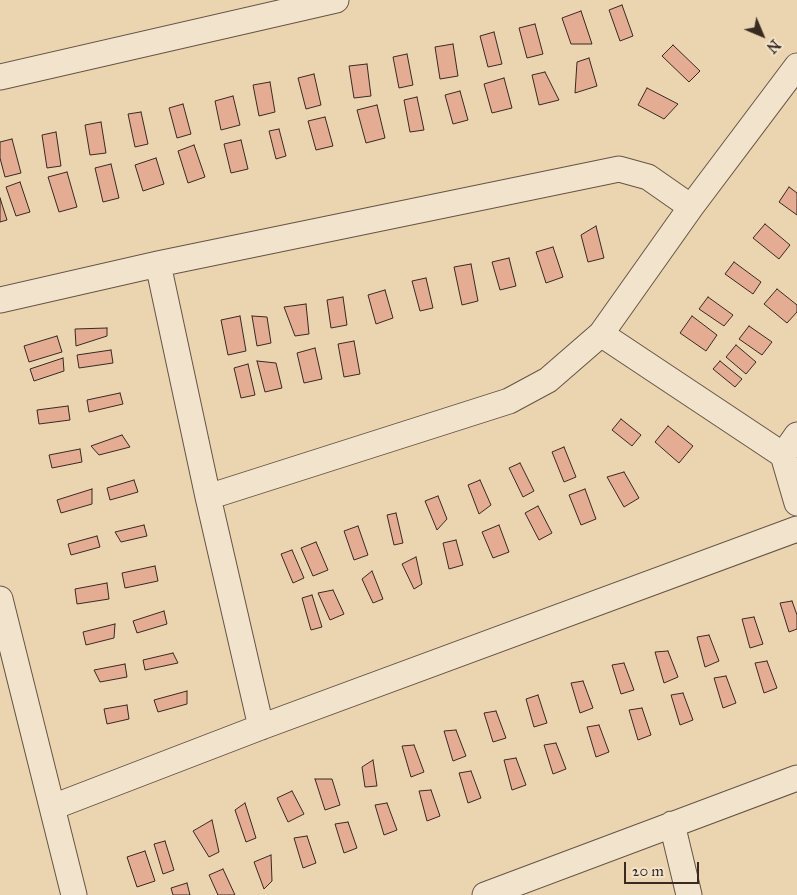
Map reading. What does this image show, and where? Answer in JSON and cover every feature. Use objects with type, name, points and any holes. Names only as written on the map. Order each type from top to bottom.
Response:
[{"type":"street","points":[[0,77],[336,0]]},
{"type":"street","points":[[208,497],[509,401],[548,380],[602,334],[691,207],[797,66]]},
{"type":"street","points":[[0,300],[158,264],[619,169],[648,177],[691,207]]},
{"type":"street","points":[[158,264],[260,727]]},
{"type":"street","points":[[602,334],[790,445],[797,503]]},
{"type":"street","points":[[53,807],[260,727],[797,529]]},
{"type":"street","points":[[1,613],[53,807],[74,895]]},
{"type":"street","points":[[485,895],[797,778]]},
{"type":"street","points":[[672,824],[689,895]]},
{"type":"building","points":[[622,5],[633,36],[620,41],[609,10]]},
{"type":"building","points":[[581,11],[592,44],[571,44],[562,18]]},
{"type":"building","points":[[535,24],[543,54],[527,58],[519,28]]},
{"type":"building","points":[[494,32],[502,64],[488,67],[480,36]]},
{"type":"building","points":[[453,44],[458,76],[440,79],[435,47]]},
{"type":"building","points":[[673,45],[700,71],[689,82],[662,56]]},
{"type":"building","points":[[407,54],[413,85],[399,88],[393,57]]},
{"type":"building","points":[[589,58],[597,86],[575,93],[577,62]]},
{"type":"building","points":[[367,64],[371,96],[354,98],[349,66]]},
{"type":"building","points":[[545,72],[559,100],[539,105],[532,75]]},
{"type":"building","points":[[314,74],[321,105],[306,109],[298,78]]},
{"type":"building","points":[[504,78],[512,108],[492,113],[484,84]]},
{"type":"building","points":[[270,82],[275,112],[259,116],[253,85]]},
{"type":"building","points":[[647,88],[678,104],[664,119],[638,105]]},
{"type":"building","points":[[460,91],[468,120],[453,124],[445,95]]},
{"type":"building","points":[[233,96],[240,125],[221,130],[215,101]]},
{"type":"building","points":[[417,97],[424,130],[410,132],[404,100]]},
{"type":"building","points":[[183,104],[191,134],[177,138],[169,108]]},
{"type":"building","points":[[377,105],[385,138],[366,143],[357,110]]},
{"type":"building","points":[[141,112],[148,144],[135,147],[128,114]]},
{"type":"building","points":[[325,117],[333,146],[316,150],[308,121]]},
{"type":"building","points":[[101,122],[106,153],[90,155],[85,125]]},
{"type":"building","points":[[279,129],[286,156],[276,159],[269,131]]},
{"type":"building","points":[[56,132],[61,166],[47,168],[42,135]]},
{"type":"building","points":[[12,139],[21,173],[5,177],[0,158],[0,142]]},
{"type":"building","points":[[241,140],[248,169],[231,173],[224,144]]},
{"type":"building","points":[[194,145],[205,177],[188,183],[178,151]]},
{"type":"building","points":[[156,158],[164,184],[143,191],[135,165]]},
{"type":"building","points":[[111,164],[119,198],[103,202],[95,168]]},
{"type":"building","points":[[67,172],[77,207],[59,212],[48,177]]},
{"type":"building","points":[[20,182],[30,212],[16,216],[6,187]]},
{"type":"building","points":[[789,187],[797,193],[797,215],[779,202]]},
{"type":"building","points":[[0,198],[7,220],[0,222]]},
{"type":"building","points":[[765,224],[790,245],[779,259],[753,238]]},
{"type":"building","points":[[596,226],[604,258],[588,262],[581,235]]},
{"type":"building","points":[[553,247],[563,277],[546,283],[536,252]]},
{"type":"building","points":[[509,258],[516,286],[500,290],[492,262]]},
{"type":"building","points":[[734,262],[761,282],[753,294],[725,274]]},
{"type":"building","points":[[471,264],[478,301],[462,305],[454,267]]},
{"type":"building","points":[[426,278],[433,308],[420,311],[412,281]]},
{"type":"building","points":[[777,289],[797,305],[797,312],[787,323],[764,304]]},
{"type":"building","points":[[385,290],[393,318],[376,324],[368,295]]},
{"type":"building","points":[[343,297],[347,325],[331,328],[327,300]]},
{"type":"building","points":[[708,297],[733,315],[724,326],[699,309]]},
{"type":"building","points":[[306,304],[309,334],[295,336],[284,307]]},
{"type":"building","points":[[240,316],[246,351],[228,355],[221,320]]},
{"type":"building","points":[[252,316],[267,317],[271,343],[257,346]]},
{"type":"building","points":[[692,316],[717,335],[706,351],[680,333]]},
{"type":"building","points":[[749,326],[772,342],[762,355],[739,339]]},
{"type":"building","points":[[107,328],[107,336],[76,346],[75,329]]},
{"type":"building","points":[[57,336],[62,352],[29,362],[24,346]]},
{"type":"building","points":[[354,341],[360,374],[344,377],[338,344]]},
{"type":"building","points":[[736,345],[756,362],[746,374],[726,357]]},
{"type":"building","points":[[315,348],[322,379],[304,383],[297,353]]},
{"type":"building","points":[[111,350],[113,363],[79,368],[77,355]]},
{"type":"building","points":[[63,358],[64,371],[34,381],[30,369]]},
{"type":"building","points":[[257,361],[276,363],[282,388],[265,392]]},
{"type":"building","points":[[720,361],[742,379],[735,387],[713,369]]},
{"type":"building","points":[[248,364],[255,395],[241,398],[234,368]]},
{"type":"building","points":[[120,393],[123,404],[89,412],[87,400]]},
{"type":"building","points":[[68,406],[70,420],[39,424],[37,410]]},
{"type":"building","points":[[621,419],[641,435],[632,446],[612,430]]},
{"type":"building","points":[[668,426],[693,446],[679,463],[655,442]]},
{"type":"building","points":[[122,435],[130,447],[99,455],[91,446]]},
{"type":"building","points":[[564,447],[576,477],[564,482],[552,452]]},
{"type":"building","points":[[80,449],[82,462],[52,468],[49,455]]},
{"type":"building","points":[[520,463],[534,491],[523,497],[509,468]]},
{"type":"building","points":[[624,472],[639,498],[624,507],[607,477]]},
{"type":"building","points":[[134,480],[138,492],[110,500],[107,488]]},
{"type":"building","points":[[480,480],[491,505],[479,514],[468,485]]},
{"type":"building","points":[[92,489],[92,504],[61,513],[57,500]]},
{"type":"building","points":[[585,489],[596,519],[581,525],[569,495]]},
{"type":"building","points":[[438,496],[447,519],[437,530],[425,501]]},
{"type":"building","points":[[538,506],[552,533],[539,540],[525,513]]},
{"type":"building","points":[[396,513],[403,543],[394,545],[387,515]]},
{"type":"building","points":[[144,525],[147,536],[121,542],[115,532]]},
{"type":"building","points":[[499,525],[509,552],[493,558],[482,532]]},
{"type":"building","points":[[358,526],[368,555],[354,560],[344,531]]},
{"type":"building","points":[[97,536],[100,547],[71,555],[68,544]]},
{"type":"building","points":[[456,540],[463,565],[449,569],[443,543]]},
{"type":"building","points":[[316,542],[328,570],[313,576],[301,548]]},
{"type":"building","points":[[292,550],[304,578],[293,583],[281,554]]},
{"type":"building","points":[[416,557],[422,584],[414,589],[402,564]]},
{"type":"building","points":[[155,566],[158,581],[125,588],[122,573]]},
{"type":"building","points":[[372,571],[383,599],[373,603],[362,579]]},
{"type":"building","points":[[107,583],[109,599],[77,604],[75,589]]},
{"type":"building","points":[[333,590],[344,614],[330,620],[318,593]]},
{"type":"building","points":[[312,595],[322,627],[311,630],[302,598]]},
{"type":"building","points":[[792,601],[797,615],[797,629],[789,632],[780,603]]},
{"type":"building","points":[[164,611],[167,624],[137,633],[133,621]]},
{"type":"building","points":[[754,617],[763,644],[750,648],[742,619]]},
{"type":"building","points":[[115,624],[114,638],[86,645],[83,632]]},
{"type":"building","points":[[709,635],[719,661],[705,667],[697,637]]},
{"type":"building","points":[[668,651],[678,677],[664,683],[655,652]]},
{"type":"building","points":[[173,653],[178,663],[145,670],[143,660]]},
{"type":"building","points":[[767,661],[777,688],[764,693],[755,663]]},
{"type":"building","points":[[624,663],[634,690],[621,694],[612,665]]},
{"type":"building","points":[[125,664],[127,677],[100,682],[94,670]]},
{"type":"building","points":[[726,676],[736,703],[723,708],[714,678]]},
{"type":"building","points":[[583,681],[593,708],[580,713],[571,683]]},
{"type":"building","points":[[187,691],[187,704],[158,712],[154,700]]},
{"type":"building","points":[[683,693],[693,720],[680,725],[671,695]]},
{"type":"building","points":[[538,695],[547,723],[534,727],[526,699]]},
{"type":"building","points":[[127,705],[129,719],[107,724],[104,709]]},
{"type":"building","points":[[642,708],[651,735],[638,740],[629,710]]},
{"type":"building","points":[[496,711],[506,738],[493,742],[484,713]]},
{"type":"building","points":[[599,725],[609,752],[596,757],[587,727]]},
{"type":"building","points":[[456,730],[466,756],[453,761],[444,731]]},
{"type":"building","points":[[556,743],[566,769],[553,774],[544,745]]},
{"type":"building","points":[[414,745],[424,772],[411,777],[402,746]]},
{"type":"building","points":[[516,758],[526,785],[512,790],[504,760]]},
{"type":"building","points":[[373,760],[377,786],[365,787],[362,767]]},
{"type":"building","points":[[471,771],[481,798],[468,803],[459,773]]},
{"type":"building","points":[[315,779],[332,779],[340,805],[325,810]]},
{"type":"building","points":[[431,790],[440,816],[427,821],[419,791]]},
{"type":"building","points":[[292,791],[304,814],[288,822],[277,798]]},
{"type":"building","points":[[245,803],[256,838],[246,842],[235,810]]},
{"type":"building","points":[[387,803],[397,830],[384,835],[375,805]]},
{"type":"building","points":[[212,820],[219,852],[209,857],[193,831]]},
{"type":"building","points":[[348,822],[357,848],[344,853],[335,824]]},
{"type":"building","points":[[307,836],[316,863],[303,868],[294,838]]},
{"type":"building","points":[[165,841],[174,870],[163,874],[154,844]]},
{"type":"building","points":[[145,851],[155,881],[137,887],[127,857]]},
{"type":"building","points":[[271,855],[272,881],[264,889],[254,862]]},
{"type":"building","points":[[223,869],[235,895],[218,895],[209,875]]},
{"type":"building","points":[[187,883],[190,895],[173,895],[171,888]]}]
